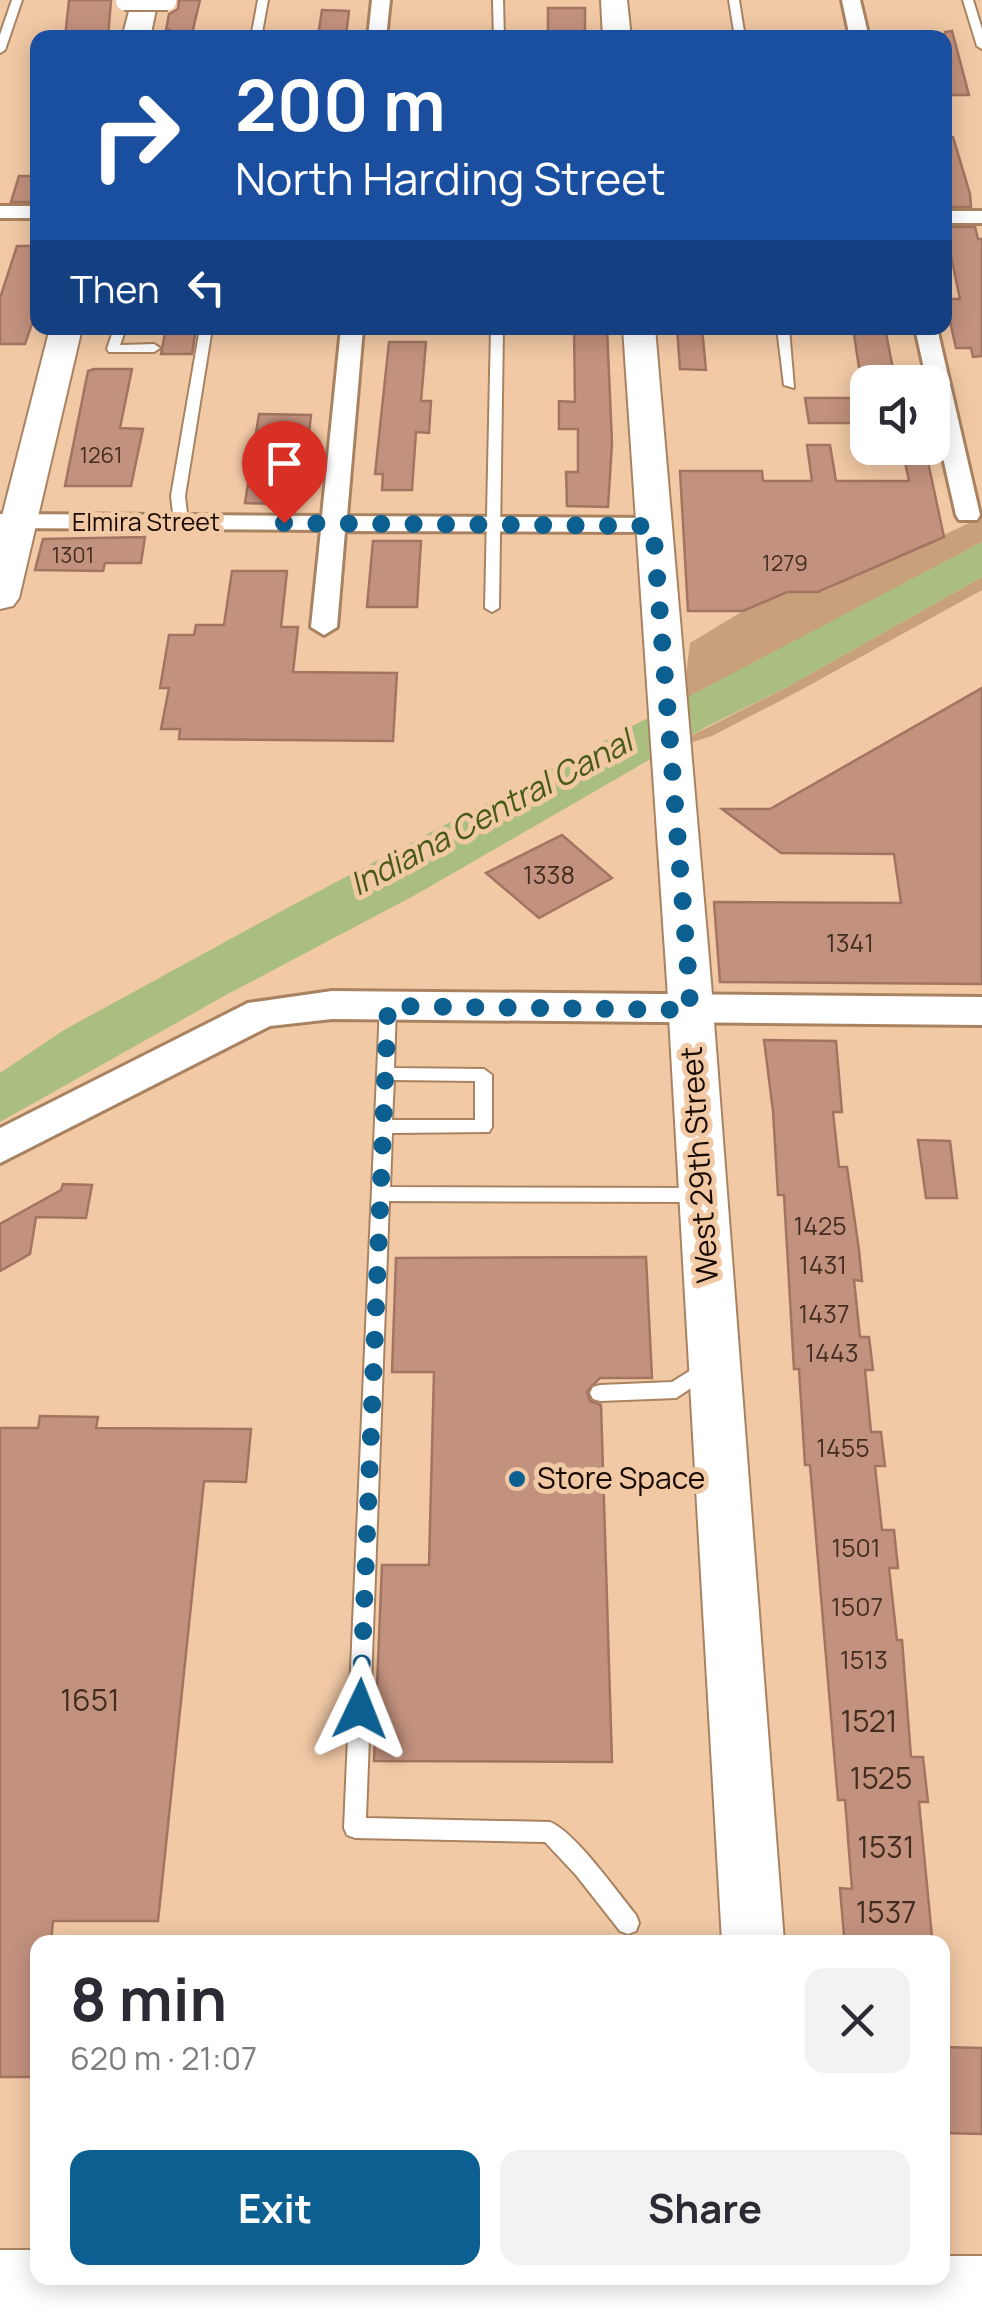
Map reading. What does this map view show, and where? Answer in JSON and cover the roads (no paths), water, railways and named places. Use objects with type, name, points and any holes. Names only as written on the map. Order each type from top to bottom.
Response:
[{"type":"main road","points":[[614,0],[616,30]]},
{"type":"main road","points":[[138,30],[146,1]]},
{"type":"main road","points":[[0,598],[10,521],[64,335]]},
{"type":"main road","name":"West 29th Street","points":[[639,335],[754,1935]]},
{"type":"main road","points":[[0,2284],[30,2284]]},
{"type":"main road","points":[[78,2285],[784,2294],[982,2290]]},
{"type":"street","points":[[379,30],[381,0]]},
{"type":"street","points":[[851,0],[858,30]]},
{"type":"street","points":[[0,212],[30,212]]},
{"type":"street","points":[[952,217],[982,217]]},
{"type":"street","points":[[324,626],[351,335]]},
{"type":"street","points":[[928,335],[968,515]]},
{"type":"street","name":"Elmira Street","points":[[10,521],[653,526]]},
{"type":"street","points":[[0,1147],[262,1013],[332,1006],[982,1011]]},
{"type":"lane","points":[[0,50],[17,0]]},
{"type":"lane","points":[[257,30],[263,0]]},
{"type":"lane","points":[[498,0],[498,30]]},
{"type":"lane","points":[[734,0],[739,30]]},
{"type":"lane","points":[[968,0],[982,46]]},
{"type":"lane","points":[[118,335],[113,348],[154,348]]},
{"type":"lane","points":[[181,522],[178,496],[205,335]]},
{"type":"lane","points":[[492,608],[497,335]]},
{"type":"lane","points":[[783,335],[790,386]]},
{"type":"lane","points":[[388,1006],[355,1828],[550,1832],[628,1923]]},
{"type":"lane","points":[[384,1126],[484,1127],[484,1075],[386,1074]]},
{"type":"lane","points":[[380,1194],[702,1196]]},
{"type":"lane","points":[[600,1393],[676,1390],[714,1362]]},
{"type":"water","name":"Indiana Central Canal","points":[[982,542],[982,577],[0,1122],[0,1073],[64,1030]]},
{"type":"place","name":"Store Space","points":[[517,1479]]}]
